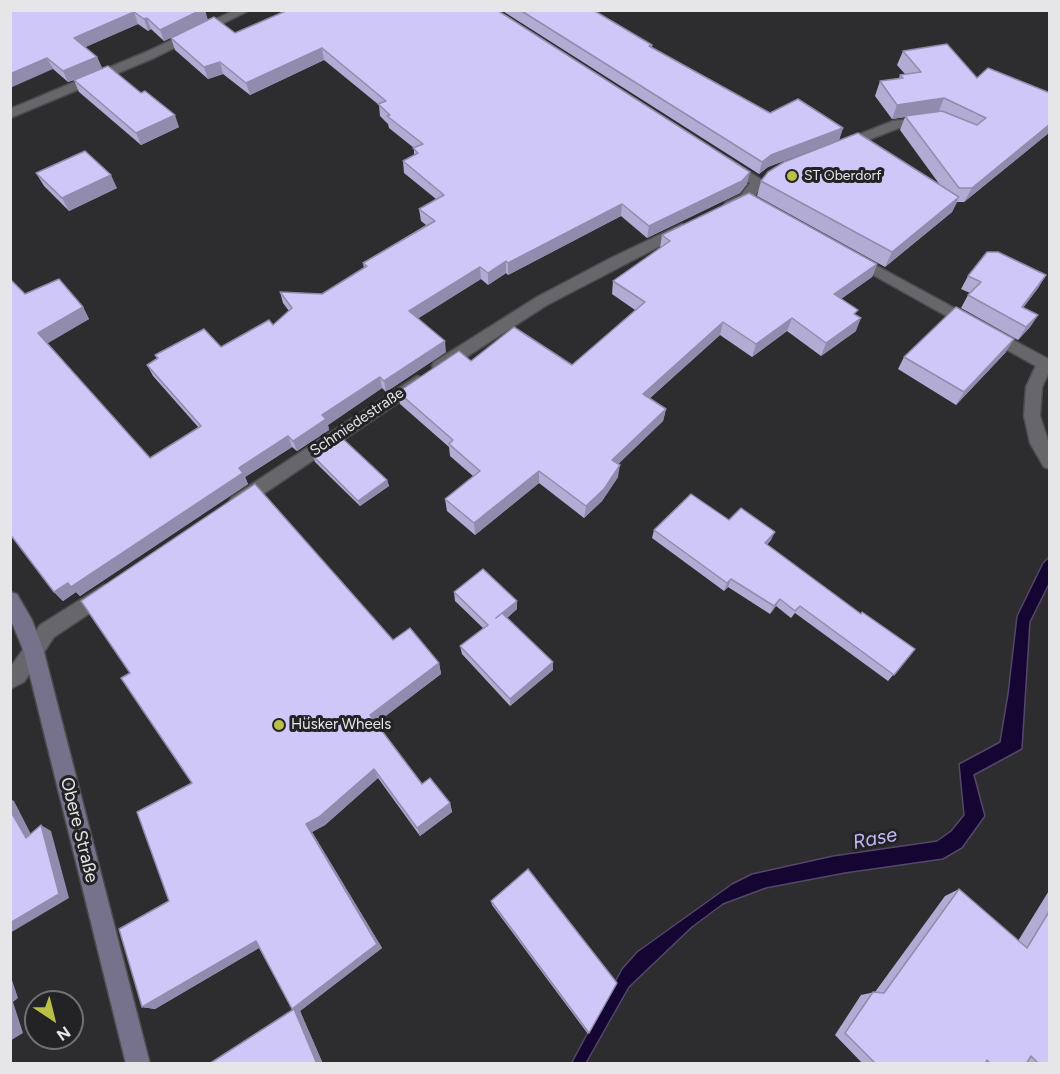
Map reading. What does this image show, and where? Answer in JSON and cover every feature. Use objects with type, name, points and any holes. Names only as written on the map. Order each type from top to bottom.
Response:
[{"type":"street","points":[[10,114],[157,52],[245,10]]},
{"type":"street","points":[[832,149],[897,124],[938,119]]},
{"type":"street","points":[[717,212],[751,201],[762,180],[720,157]]},
{"type":"street","name":"Schmiedestraße","points":[[223,512],[478,341],[542,301],[616,261],[698,222]]},
{"type":"street","points":[[839,250],[1047,366],[1034,387],[1032,416],[1038,443],[1050,462]]},
{"type":"street","points":[[10,680],[34,652],[47,631],[116,585]]},
{"type":"street","name":"Obere Straße","points":[[10,600],[25,626],[34,652],[138,1064]]},
{"type":"shaded area","points":[[1049,557],[1049,584],[1030,622],[1022,749],[974,775],[985,816],[962,848],[943,859],[845,873],[766,888],[723,904],[692,927],[629,987],[586,1063],[571,1064],[622,969],[637,952],[732,884],[752,874],[833,856],[937,841],[951,831],[964,815],[959,764],[1000,742],[1017,616],[1043,563]]},
{"type":"building","points":[[10,10],[201,10],[160,30],[147,18],[144,19],[134,12],[74,38],[97,57],[63,71],[47,58],[10,74]]},
{"type":"building","points":[[288,10],[497,10],[750,172],[742,181],[649,226],[622,204],[508,263],[506,261],[488,273],[480,267],[409,311],[445,341],[384,381],[380,377],[322,415],[326,419],[293,441],[288,436],[239,468],[243,473],[71,587],[68,583],[54,592],[10,534],[10,279],[25,294],[59,279],[83,307],[38,333],[150,458],[201,426],[147,365],[158,358],[155,355],[204,329],[221,347],[269,320],[273,325],[292,308],[280,292],[322,294],[367,266],[363,263],[435,221],[419,209],[444,195],[403,161],[418,153],[413,148],[423,144],[387,116],[390,115],[378,104],[386,101],[322,48],[246,83],[220,62],[204,67],[171,38],[214,17],[235,33]]},
{"type":"building","points":[[520,10],[593,10],[652,45],[649,46],[770,113],[798,99],[843,128],[771,155],[762,162]]},
{"type":"building","points":[[947,44],[977,78],[988,68],[1050,93],[1050,124],[972,188],[959,188],[905,116],[942,111],[977,125],[986,118],[944,98],[897,105],[880,81],[903,78],[900,75],[921,72],[903,51]]},
{"type":"building","points":[[108,66],[141,93],[145,91],[175,115],[136,133],[74,80]]},
{"type":"building","points":[[858,133],[959,197],[892,252],[761,181],[768,172],[784,162]]},
{"type":"building","points":[[85,151],[111,175],[62,198],[36,173]]},
{"type":"building","points":[[749,193],[877,264],[834,294],[858,310],[854,314],[861,318],[826,343],[792,318],[756,344],[723,322],[643,394],[666,409],[612,460],[620,465],[604,489],[586,506],[539,471],[474,523],[445,499],[480,471],[449,444],[453,440],[398,392],[459,351],[471,361],[514,327],[572,365],[645,302],[613,281],[670,241],[662,235]]},
{"type":"building","points":[[987,252],[998,252],[1046,275],[1022,307],[1038,315],[1026,327],[968,295],[981,282],[968,276]]},
{"type":"building","points":[[956,307],[1014,339],[964,392],[904,357]]},
{"type":"building","points":[[341,437],[387,480],[358,501],[313,456]]},
{"type":"building","points":[[255,484],[393,640],[410,628],[439,663],[370,715],[422,784],[430,778],[450,803],[417,828],[374,769],[319,817],[306,824],[377,944],[292,1009],[256,941],[142,1007],[119,929],[169,901],[137,812],[192,783],[121,678],[130,673],[81,601]]},
{"type":"building","points":[[691,494],[729,520],[741,508],[775,532],[765,543],[861,614],[862,612],[915,649],[894,675],[800,606],[795,611],[780,599],[774,606],[731,579],[727,583],[654,530]]},
{"type":"building","points":[[483,569],[517,601],[502,613],[553,662],[510,699],[460,646],[488,625],[454,592]]},
{"type":"building","points":[[10,810],[26,838],[41,825],[59,894],[10,923]]},
{"type":"building","points":[[528,869],[617,983],[589,1033],[491,901]]},
{"type":"building","points":[[959,889],[1027,948],[1050,910],[1050,1064],[1039,1064],[1031,1056],[1026,1064],[991,1064],[987,1060],[985,1064],[876,1064],[845,1033],[873,992],[884,993]]},
{"type":"building","points":[[294,1009],[317,1064],[209,1064]]},
{"type":"place","name":"ST Oberdorf","points":[[792,176]]},
{"type":"place","name":"Hüsker Wheels","points":[[279,725]]},
{"type":"water label","name":"Rase","points":[[875,839]]}]
